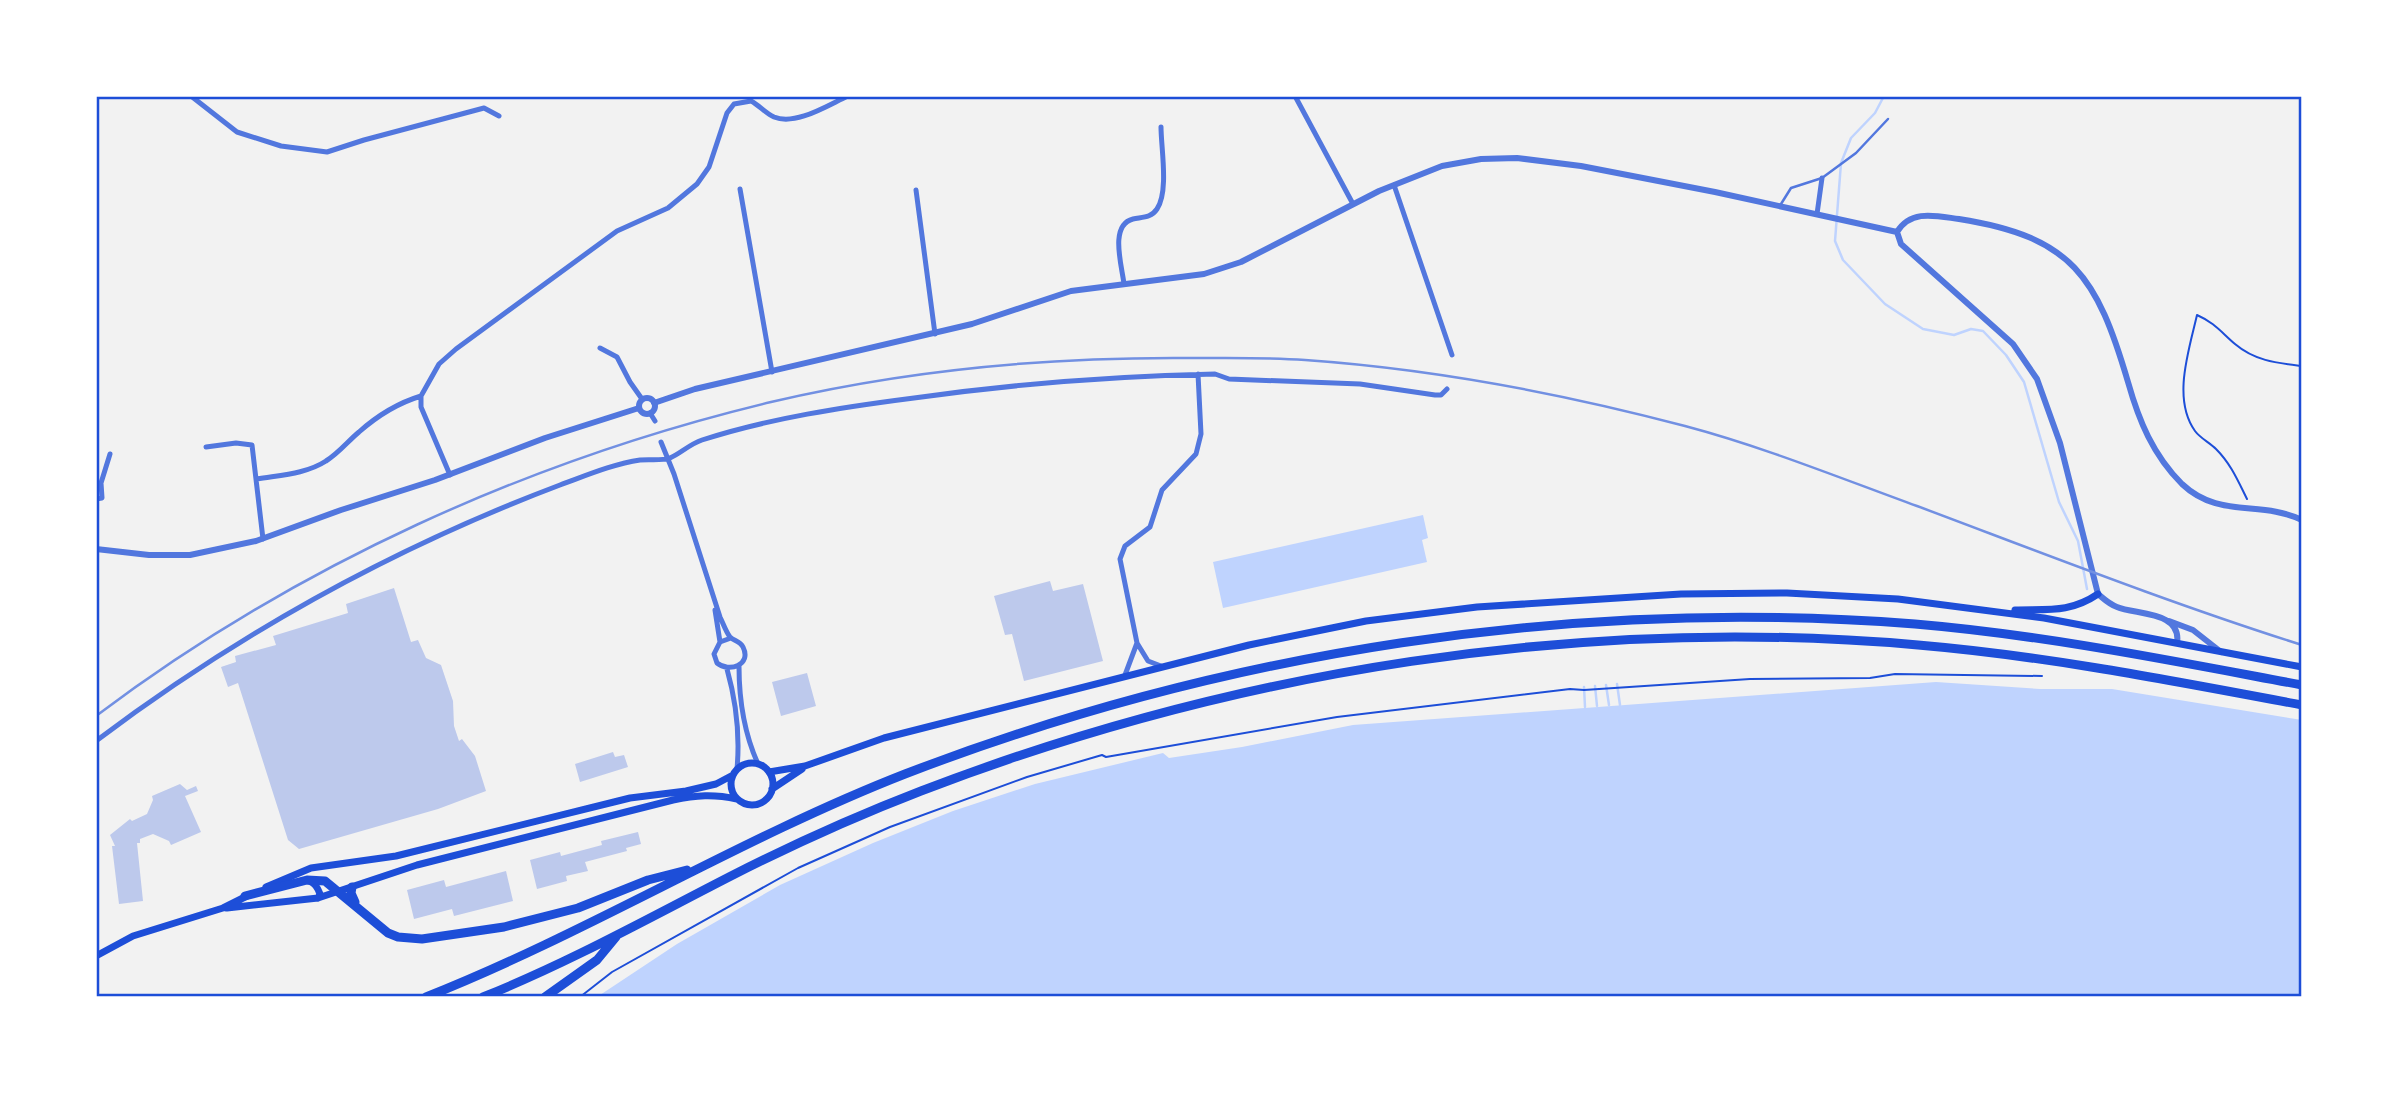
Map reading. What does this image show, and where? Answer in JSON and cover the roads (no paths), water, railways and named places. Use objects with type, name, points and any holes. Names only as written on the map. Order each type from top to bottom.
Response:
[{"type":"highway","points":[[426,997],[543,948],[702,867],[891,780],[1076,716],[1207,680],[1300,660],[1487,632],[1687,617],[1855,620],[2057,640],[2302,685]]},
{"type":"highway","points":[[483,997],[618,934],[823,832],[918,792],[1014,757],[1121,724],[1220,699],[1302,681],[1436,658],[1491,651],[1663,639],[1734,637],[1855,641],[1926,645],[2043,659],[2146,675],[2302,705]]},
{"type":"highway","points":[[245,896],[307,880],[325,881],[376,925],[398,937],[437,938],[547,917],[648,880],[702,867]]},
{"type":"highway","points":[[352,887],[353,899],[360,910]]},
{"type":"highway","points":[[545,997],[597,960],[618,934]]},
{"type":"main road","points":[[769,772],[806,766],[884,738],[1161,666],[1366,621],[1477,607],[1681,594],[1787,593],[1898,599],[1996,610],[2302,667]]},
{"type":"main road","points":[[1996,610],[2072,608],[2098,594]]},
{"type":"main road","points":[[96,956],[133,936],[223,908],[318,898],[417,865],[673,800],[718,794],[749,805],[759,804],[768,798],[772,779],[769,772],[758,764],[748,764],[716,784],[630,798],[396,856],[311,868],[223,908]]},
{"type":"main road","points":[[772,789],[806,766]]},
{"type":"main road","points":[[735,772],[732,790],[737,799]]},
{"type":"main road","points":[[307,880],[316,884],[320,894],[318,898]]},
{"type":"street","points":[[191,96],[237,132],[281,146],[327,152],[364,139],[484,108],[499,116]]},
{"type":"street","points":[[450,475],[421,407],[421,396],[439,364],[617,232],[668,208],[697,184],[709,167],[727,113],[734,104],[751,101],[770,115],[784,119],[797,117],[848,96]]},
{"type":"street","points":[[1295,96],[1353,204]]},
{"type":"street","points":[[1124,284],[1118,238],[1122,227],[1130,219],[1147,217],[1157,210],[1163,194],[1161,127]]},
{"type":"street","points":[[654,403],[695,389],[935,334],[1072,291],[1204,274],[1241,262],[1394,185],[1442,166],[1481,159],[1517,158],[1581,166],[1897,232]]},
{"type":"street","points":[[1817,214],[1822,178]]},
{"type":"street","points":[[1394,185],[1452,355]]},
{"type":"street","points":[[740,189],[772,372]]},
{"type":"street","points":[[916,190],[935,334]]},
{"type":"street","points":[[2221,652],[2193,630],[2118,607],[2098,594],[2060,443],[2036,379],[2013,344],[1901,244],[1897,232],[1903,222],[1927,215],[1939,216],[2008,230],[2039,241],[2055,251],[2073,266],[2094,292],[2115,340],[2147,438],[2164,464],[2200,498],[2221,506],[2276,511],[2302,520]]},
{"type":"street","points":[[600,348],[617,357],[642,399]]},
{"type":"street","points":[[1161,666],[1148,661],[1137,643],[1120,559],[1125,546],[1150,527],[1162,490],[1196,454],[1201,434],[1198,374]]},
{"type":"street","points":[[96,740],[247,636],[386,560],[485,515],[560,485],[639,460],[669,458],[702,440],[851,406],[995,388],[1089,380],[1215,374],[1230,379],[1360,384],[1435,395],[1441,395],[1447,389]]},
{"type":"street","points":[[257,479],[304,472],[325,462],[358,432],[387,411],[421,396]]},
{"type":"street","points":[[642,399],[649,398],[654,403]]},
{"type":"street","points":[[639,408],[642,399]]},
{"type":"street","points":[[650,413],[654,403]]},
{"type":"street","points":[[96,549],[149,555],[190,555],[263,539],[341,510],[450,475],[545,438],[639,408]]},
{"type":"street","points":[[639,408],[650,413]]},
{"type":"street","points":[[650,413],[655,421]]},
{"type":"street","points":[[661,442],[669,458],[713,601],[720,642]]},
{"type":"street","points":[[206,447],[236,443],[252,445],[263,539]]},
{"type":"street","points":[[96,499],[102,498],[101,483],[110,454]]},
{"type":"street","points":[[713,601],[731,638],[738,641],[743,648],[743,660],[738,666],[727,669],[720,666],[715,659],[715,649],[720,642],[731,638]]},
{"type":"street","points":[[2164,620],[2174,626],[2177,643]]},
{"type":"street","points":[[1125,676],[1137,643]]},
{"type":"street","points":[[738,666],[744,723],[758,764]]},
{"type":"street","points":[[727,669],[734,700],[739,751],[735,772]]},
{"type":"street","points":[[737,729],[744,723]]},
{"type":"lane","points":[[1780,206],[1791,188],[1822,178],[1856,153],[1888,119]]},
{"type":"water","points":[[1423,515],[1428,538],[1422,540],[1427,562],[1223,608],[1213,562]]},
{"type":"water","points":[[1936,682],[2040,689],[2112,689],[2302,720],[2302,997],[597,997],[677,944],[780,885],[873,843],[953,811],[1035,784],[1163,753],[1169,758],[1353,725]]},
{"type":"waterway","points":[[1884,96],[1875,113],[1851,138],[1841,163],[1835,241],[1843,260],[1885,304],[1923,329],[1954,335],[1971,329],[1983,331],[2006,355],[2024,382],[2059,502],[2078,541],[2087,589]]},
{"type":"waterway","points":[[1617,684],[1620,705]]},
{"type":"waterway","points":[[1606,685],[1609,705]]},
{"type":"waterway","points":[[1595,686],[1597,706]]},
{"type":"waterway","points":[[1584,687],[1585,707]]},
{"type":"railway","points":[[96,716],[172,662],[251,612],[333,566],[417,524],[591,454],[771,402],[874,381],[1031,363],[1136,358],[1261,358],[1401,369],[1544,393],[1685,426],[1773,453],[2157,596],[2302,645]]}]
